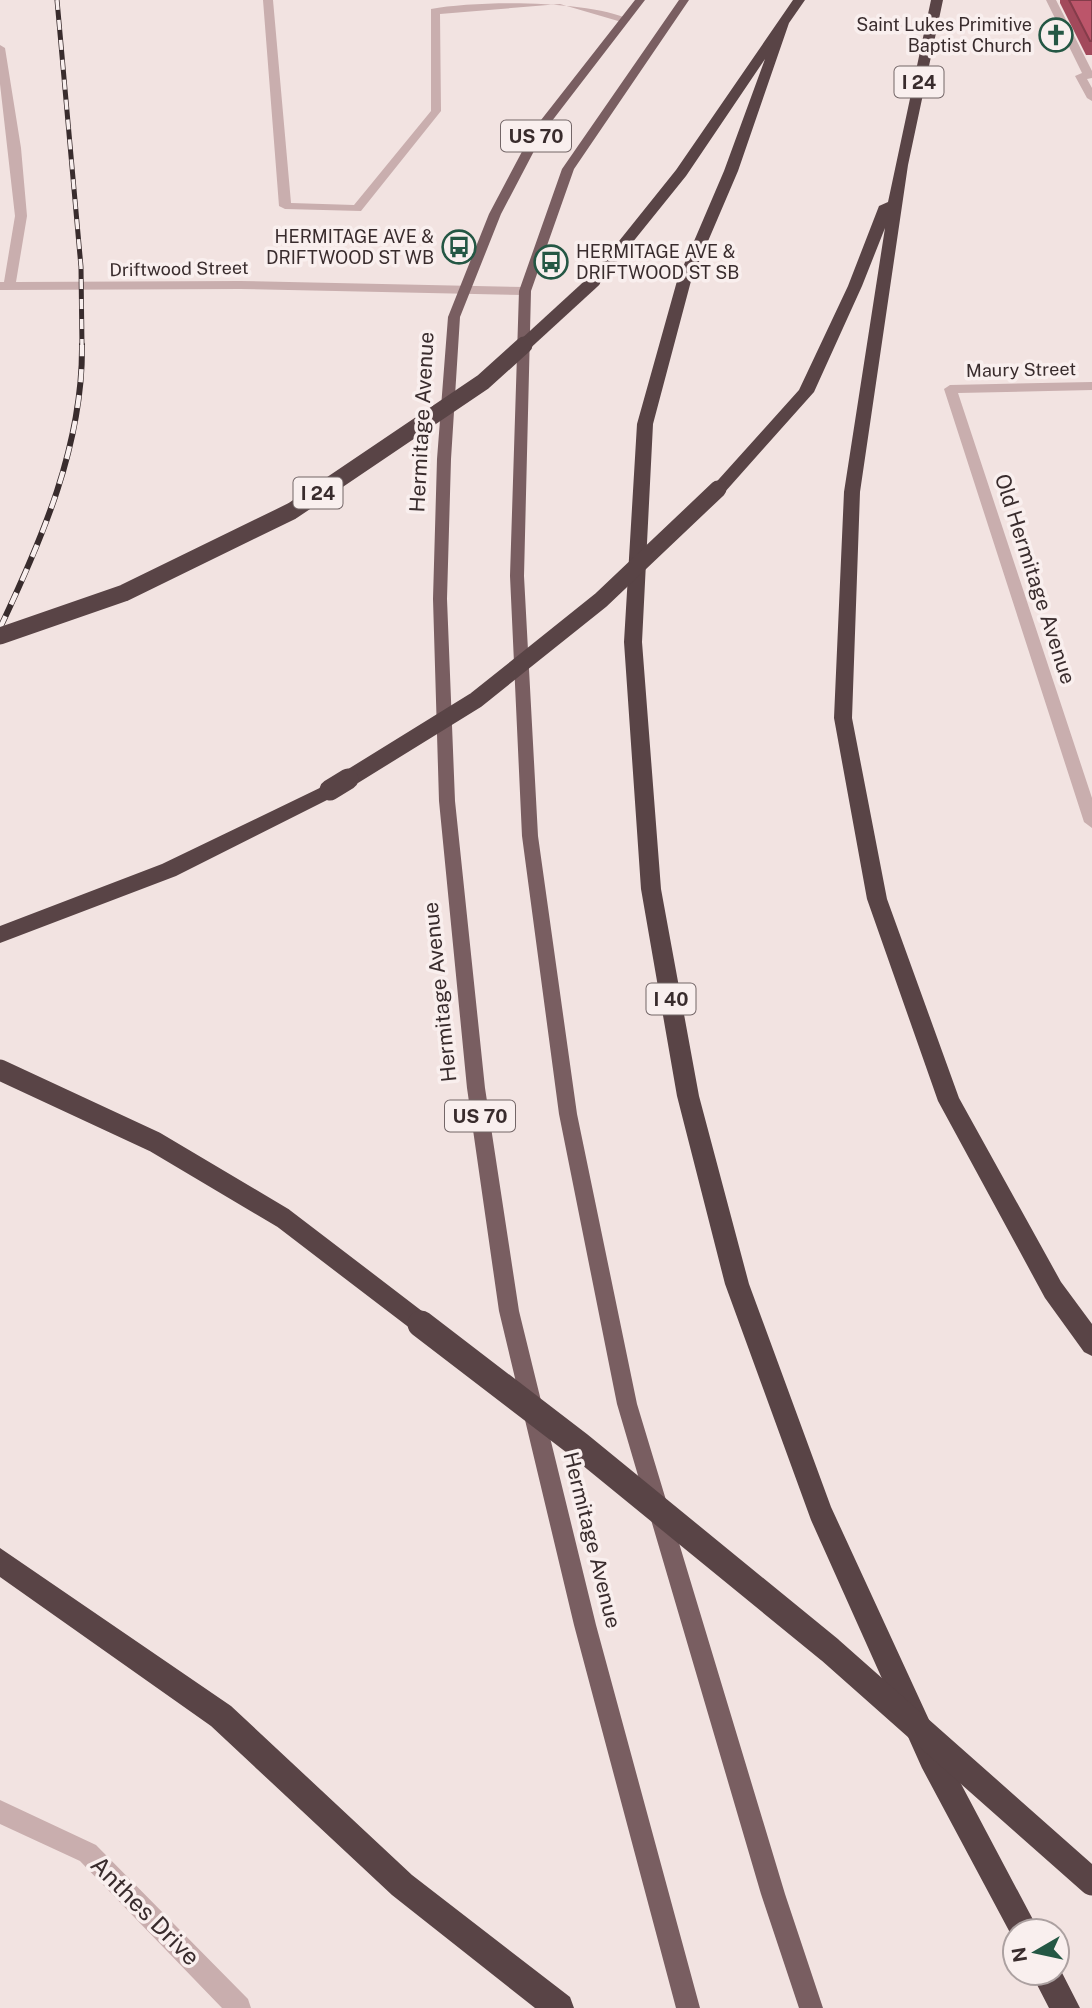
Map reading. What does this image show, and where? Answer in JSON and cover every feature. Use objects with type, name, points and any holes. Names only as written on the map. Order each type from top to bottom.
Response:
[{"type":"highway","name":"I 24","points":[[0,636],[124,593],[292,510],[483,382],[594,281],[681,173],[799,0]]},
{"type":"highway","name":"I 24","points":[[0,935],[169,870],[330,790],[476,700],[601,600],[718,489],[806,392],[855,286],[901,165],[937,0]]},
{"type":"highway","name":"I 40","points":[[784,24],[731,171],[684,281],[645,424],[633,642],[651,889],[688,1096],[737,1284],[820,1511],[932,1758],[1017,1917]]},
{"type":"highway","points":[[901,165],[852,492],[843,718],[877,899],[949,1101],[1054,1290],[1092,1344]]},
{"type":"highway","points":[[0,1070],[155,1142],[283,1218],[579,1445],[830,1650],[1092,1882]]},
{"type":"highway","points":[[0,1561],[221,1716],[401,1885],[559,2008]]},
{"type":"highway","points":[[1054,1987],[1065,2008]]},
{"type":"main road","name":"Hermitage Avenue","points":[[640,0],[540,129],[495,214],[454,317],[444,459],[440,600],[446,801],[476,1088],[509,1311],[585,1625],[688,2008]]},
{"type":"main road","name":"US 70","points":[[684,0],[568,169],[526,291],[518,467],[517,576],[530,836],[568,1114],[627,1404],[773,1894],[811,2008]]},
{"type":"street","points":[[268,0],[285,206],[357,208],[436,111],[435,6],[559,1],[625,20]]},
{"type":"street","points":[[1051,0],[1087,76],[1092,98]]},
{"type":"street","points":[[0,48],[15,148],[21,216],[4,287]]},
{"type":"street","name":"Driftwood Street","points":[[4,287],[240,285],[463,292],[526,291]]},
{"type":"street","name":"Maury Street","points":[[950,389],[1092,386]]},
{"type":"street","name":"Old Hermitage Avenue","points":[[950,389],[1092,822]]},
{"type":"street","name":"Anthes Drive","points":[[0,1812],[88,1853],[239,2008]]},
{"type":"building","points":[[1069,0],[1092,0],[1092,41],[1090,41]]},
{"type":"railway","points":[[57,0],[81,267],[82,345]]},
{"type":"railway","points":[[0,628],[45,526],[68,455],[76,419],[82,345]]},
{"type":"place","name":"Saint Lukes Primitive Baptist Church","points":[[1056,35]]},
{"type":"place","name":"HERMITAGE AVE & DRIFTWOOD ST WB","points":[[459,247]]},
{"type":"place","name":"HERMITAGE AVE & DRIFTWOOD ST SB","points":[[551,262]]}]
